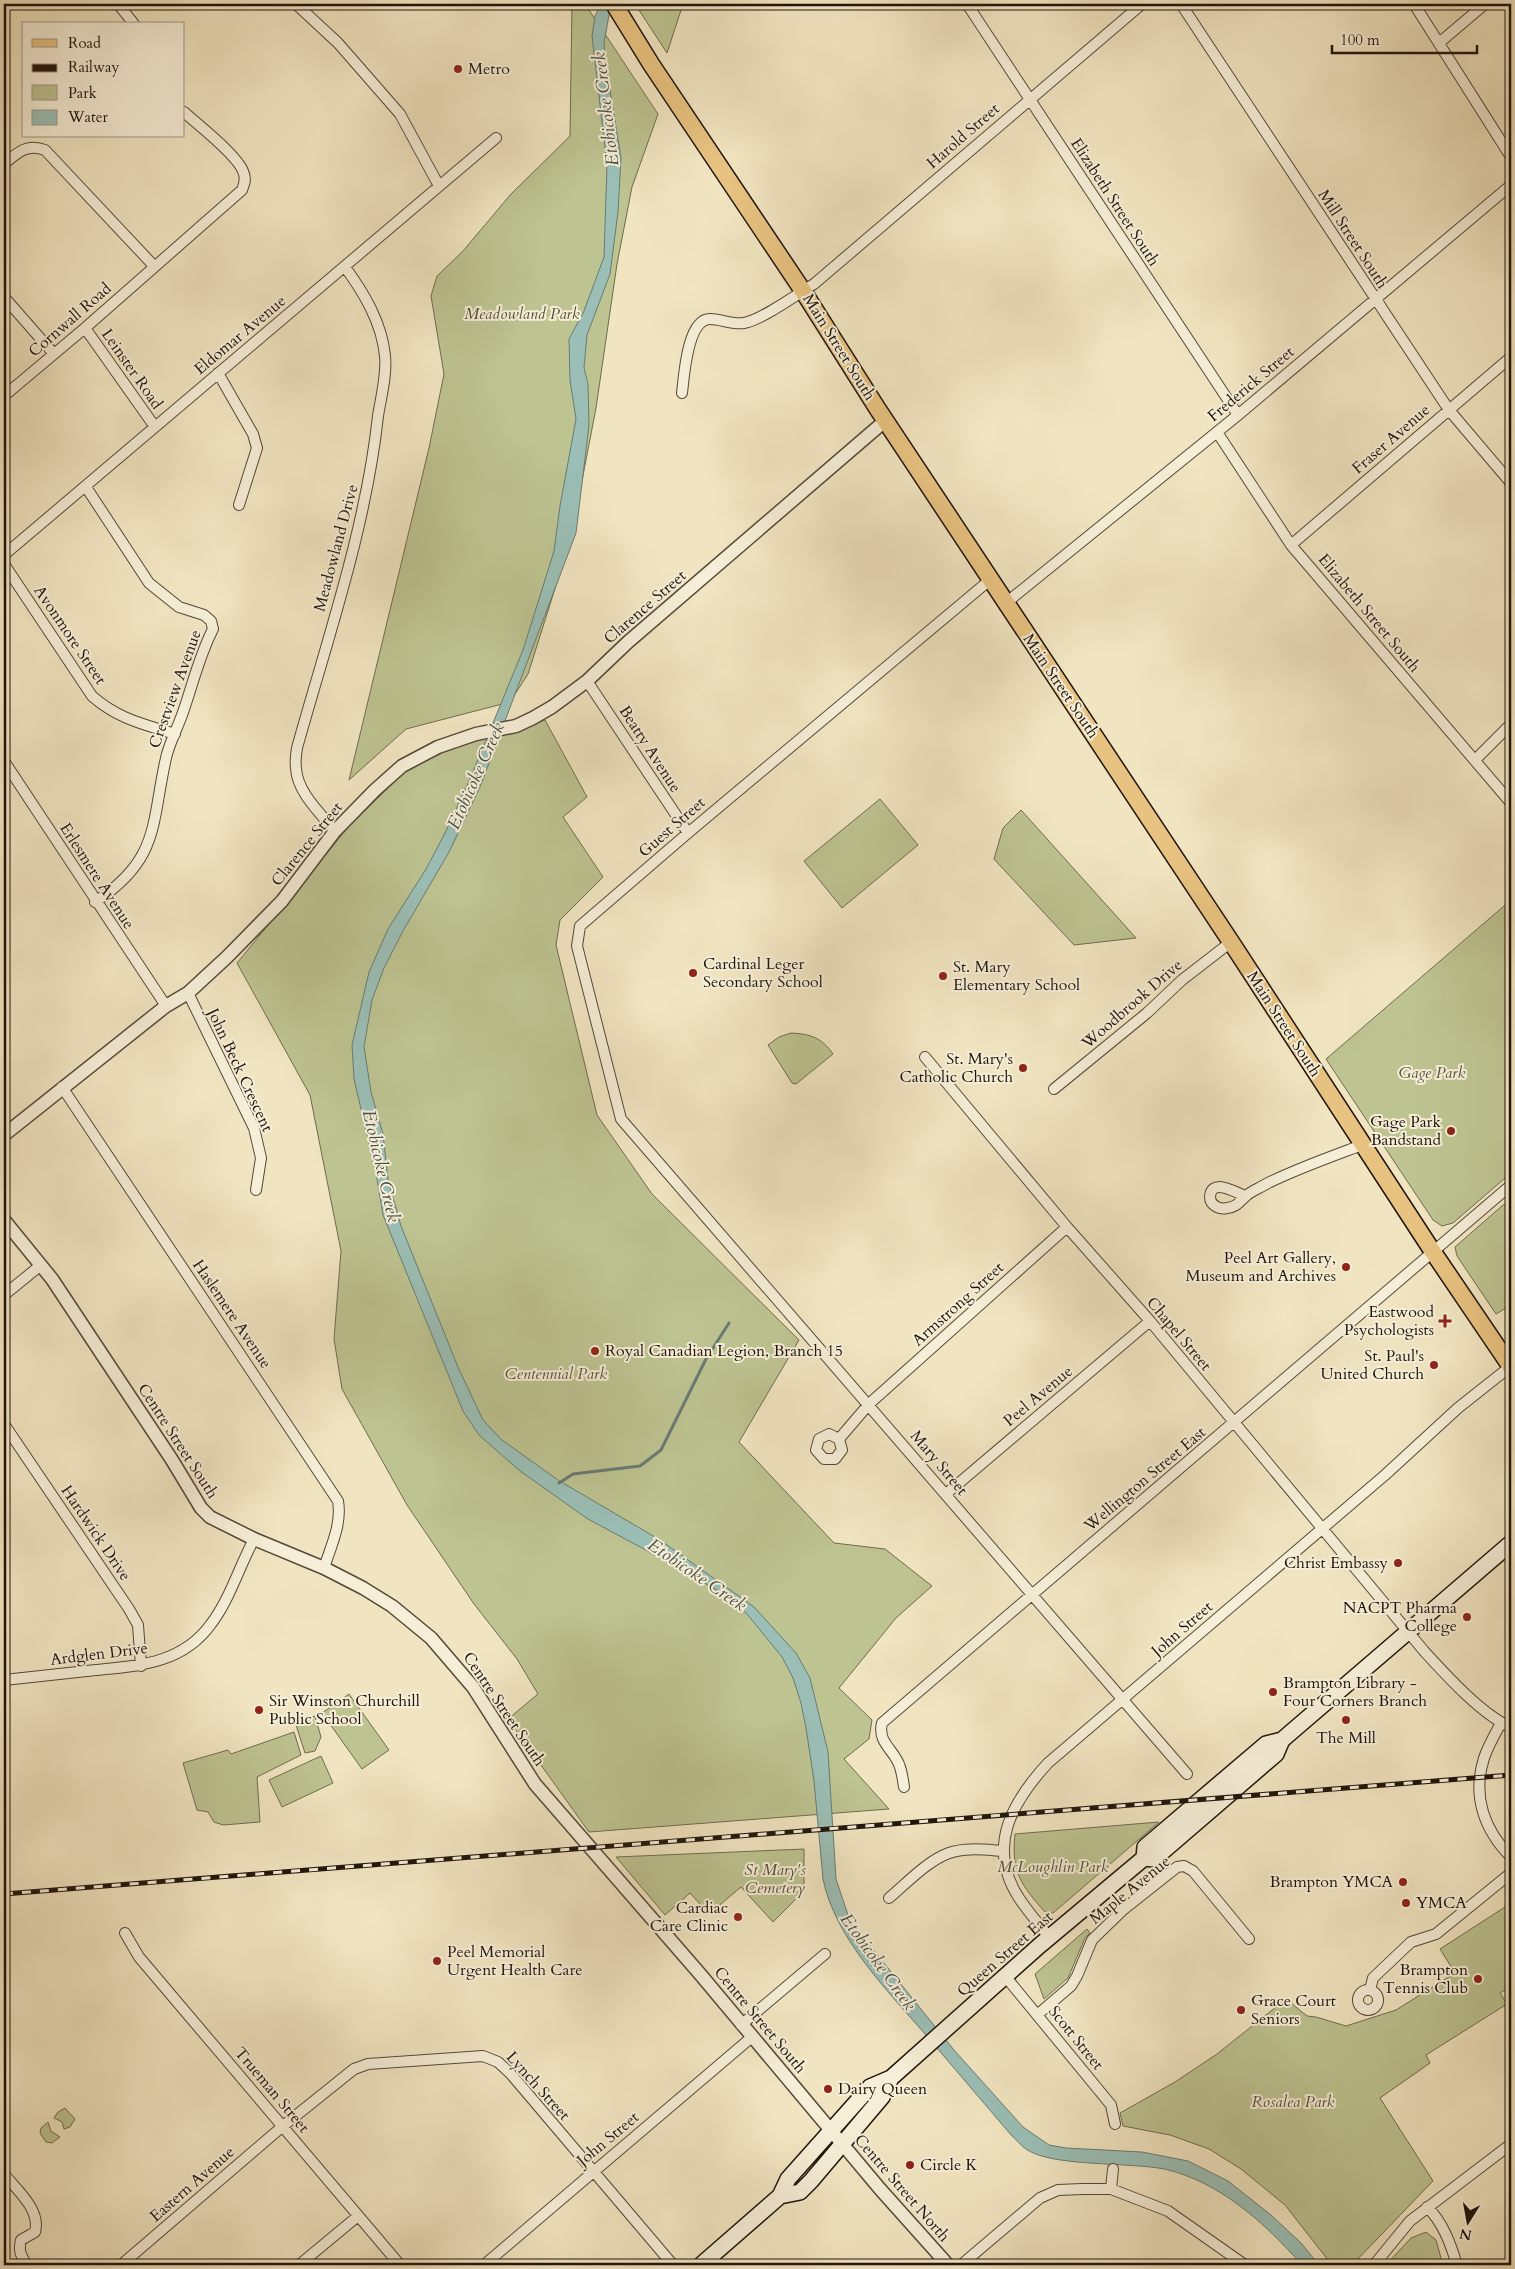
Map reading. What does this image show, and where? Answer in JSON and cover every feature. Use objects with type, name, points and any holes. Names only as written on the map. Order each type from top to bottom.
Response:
[{"type":"main road","name":"Main Street South","points":[[614,4],[651,64],[803,290],[990,579],[1231,942],[1433,1252],[1511,1366]]},
{"type":"main road","name":"Queen Street East","points":[[701,2265],[780,2196],[788,2179],[832,2132],[870,2087],[891,2078],[1049,1937],[1144,1858],[1145,1848],[1160,1834],[1266,1744],[1282,1740],[1511,1543]]},
{"type":"main road","name":"Queen Street East","points":[[780,2196],[800,2192],[882,2097],[891,2078]]},
{"type":"street","points":[[118,4],[132,22]]},
{"type":"street","points":[[296,4],[338,44],[400,114],[439,186]]},
{"type":"street","name":"Elizabeth Street South","points":[[967,4],[1238,415]]},
{"type":"street","name":"Harold Street","points":[[682,393],[687,356],[693,333],[700,323],[708,319],[729,323],[744,323],[759,318],[817,282],[1142,4]]},
{"type":"street","name":"Mill Street South","points":[[1181,4],[1374,300],[1449,410],[1511,483]]},
{"type":"street","points":[[1414,4],[1511,157]]},
{"type":"street","points":[[1439,43],[1485,4]]},
{"type":"street","name":"Cornwall Road","points":[[4,396],[85,328],[242,190],[245,183],[242,169],[219,143],[185,113]]},
{"type":"street","name":"Eldomar Avenue","points":[[4,555],[496,138]]},
{"type":"street","points":[[4,164],[20,150],[37,147],[45,150],[154,266]]},
{"type":"street","name":"Frederick Street","points":[[1006,603],[1238,415],[1511,185]]},
{"type":"street","name":"Meadowland Drive","points":[[335,831],[307,798],[299,781],[296,768],[297,748],[365,501],[375,446],[385,356],[376,320],[361,289],[345,267]]},
{"type":"street","points":[[4,297],[54,354]]},
{"type":"street","name":"Leinster Road","points":[[85,328],[155,427]]},
{"type":"street","name":"Fraser Avenue","points":[[1291,545],[1511,357]]},
{"type":"street","points":[[218,373],[253,434],[257,448],[239,505]]},
{"type":"street","name":"Clarence Street","points":[[4,1134],[62,1086],[166,1006],[188,993],[227,957],[282,901],[335,831],[375,790],[402,766],[438,747],[476,734],[516,726],[552,707],[587,681],[628,642],[886,420]]},
{"type":"street","name":"Elizabeth Street South","points":[[1217,432],[1291,545],[1511,802]]},
{"type":"street","name":"Crestview Avenue","points":[[86,487],[149,583],[179,607],[204,616],[210,621],[213,629],[166,756],[156,815],[146,850],[137,866],[109,893],[95,902]]},
{"type":"street","name":"Avonmore Street","points":[[4,564],[92,696],[107,710],[122,717],[175,734]]},
{"type":"street","name":"Guest Street","points":[[667,1172],[621,1119],[577,946],[580,926],[990,579]]},
{"type":"street","name":"Beatty Avenue","points":[[587,681],[688,833]]},
{"type":"street","points":[[1475,760],[1511,724]]},
{"type":"street","name":"Erlesmere Avenue","points":[[4,761],[95,902],[166,1006]]},
{"type":"street","name":"Woodbrook Drive","points":[[1054,1089],[1147,1013],[1182,980],[1231,942]]},
{"type":"street","name":"John Beck Crescent","points":[[188,993],[254,1128],[261,1158],[256,1190]]},
{"type":"street","name":"Chapel Street","points":[[925,1057],[1067,1227],[1150,1321],[1235,1422],[1321,1529],[1408,1631],[1443,1671],[1501,1723]]},
{"type":"street","name":"Haslemere Avenue","points":[[62,1086],[338,1501],[340,1512],[338,1526],[324,1568]]},
{"type":"street","points":[[1245,1196],[1267,1184],[1362,1144]]},
{"type":"street","name":"Mary Street","points":[[667,1172],[1187,1774]]},
{"type":"street","name":"Wellington Street East","points":[[904,1787],[900,1765],[884,1742],[880,1731],[882,1723],[1511,1185]]},
{"type":"street","name":"Centre Street South","points":[[4,1220],[41,1265],[172,1460],[201,1508],[210,1517],[254,1539],[324,1568],[392,1606],[431,1638],[447,1654],[472,1687],[535,1784],[700,1974],[832,2132]]},
{"type":"street","name":"Armstrong Street","points":[[839,1439],[869,1404],[1067,1227]]},
{"type":"street","points":[[4,1295],[41,1265]]},
{"type":"street","name":"Peel Avenue","points":[[946,1494],[1150,1321]]},
{"type":"street","name":"John Street","points":[[1049,1937],[1014,1889],[1006,1870],[1004,1851],[1006,1831],[1013,1808],[1032,1781],[1048,1763],[1385,1475],[1458,1408],[1511,1366]]},
{"type":"street","name":"Hardwick Drive","points":[[4,1424],[129,1608],[138,1625],[141,1666]]},
{"type":"street","name":"Ardglen Drive","points":[[4,1680],[141,1666],[178,1652],[196,1641],[210,1625],[227,1598],[254,1539]]},
{"type":"street","points":[[1511,1727],[1501,1723],[1484,1758],[1480,1789],[1482,1809],[1488,1828],[1497,1842],[1511,1857]]},
{"type":"street","points":[[890,1898],[935,1860],[950,1852],[965,1850],[1004,1851]]},
{"type":"street","name":"Maple Avenue","points":[[1037,2014],[1071,1986],[1078,1976],[1092,1940],[1124,1909],[1178,1867],[1184,1866],[1193,1871],[1249,1939]]},
{"type":"street","points":[[1370,1990],[1373,1978],[1411,1942],[1436,1934],[1511,1873]]},
{"type":"street","name":"Trueman Street","points":[[125,1933],[139,1957],[400,2265]]},
{"type":"street","points":[[741,2025],[825,1954]]},
{"type":"street","name":"Scott Street","points":[[1005,1976],[1111,2106],[1115,2124]]},
{"type":"street","name":"John Street","points":[[484,2265],[752,2037]]},
{"type":"street","name":"Lynch Street","points":[[283,2126],[354,2069],[368,2064],[483,2056],[498,2062],[510,2073],[673,2265]]},
{"type":"street","name":"Eastern Avenue","points":[[121,2265],[283,2126]]},
{"type":"street","name":"Centre Street North","points":[[832,2132],[948,2265]]},
{"type":"street","points":[[1374,2265],[1410,2221],[1511,2144]]},
{"type":"street","points":[[1111,2189],[1113,2169]]},
{"type":"street","points":[[4,2174],[35,2214],[37,2222],[35,2232],[21,2240],[19,2248],[21,2256],[27,2265]]},
{"type":"street","points":[[961,2265],[1040,2198],[1058,2190],[1111,2189],[1168,2211],[1245,2265]]},
{"type":"street","points":[[1427,2207],[1439,2222],[1458,2265]]},
{"type":"street","points":[[299,2265],[358,2216]]},
{"type":"green space","name":"Meadowland Park","points":[[572,4],[585,4],[658,114],[632,187],[617,264],[596,408],[571,538],[528,674],[510,702],[406,729],[349,780],[429,448],[444,374],[431,296],[437,276],[463,251],[511,194],[570,136]]},
{"type":"green space","points":[[635,4],[683,4],[667,53]]},
{"type":"green space","name":"Centennial Park","points":[[545,720],[587,797],[563,817],[603,877],[560,920],[556,945],[597,1115],[652,1194],[799,1340],[739,1442],[834,1543],[885,1549],[932,1586],[896,1618],[839,1688],[872,1720],[869,1739],[844,1759],[889,1809],[589,1832],[508,1719],[538,1694],[517,1659],[474,1604],[407,1505],[342,1389],[334,1339],[341,1251],[310,1095],[237,963],[350,825],[414,763],[458,743],[510,732]]},
{"type":"green space","points":[[880,799],[918,845],[842,908],[804,861]]},
{"type":"green space","points":[[1021,810],[1136,938],[1074,945],[994,859],[1003,828]]},
{"type":"green space","name":"Gage Park","points":[[1511,900],[1511,1173],[1453,1223],[1442,1226],[1433,1220],[1326,1059]]},
{"type":"green space","points":[[791,1033],[804,1034],[815,1038],[825,1044],[833,1054],[796,1084],[792,1083],[768,1045],[779,1037]]},
{"type":"green space","points":[[1511,1203],[1511,1305],[1496,1314],[1457,1256],[1455,1247],[1503,1205]]},
{"type":"green space","points":[[349,1694],[389,1750],[362,1769],[322,1713]]},
{"type":"green space","points":[[315,1716],[321,1737],[315,1751],[305,1753],[295,1722]]},
{"type":"green space","points":[[294,1732],[301,1755],[257,1777],[260,1822],[223,1825],[214,1822],[208,1812],[197,1810],[183,1763],[228,1750],[231,1754]]},
{"type":"green space","points":[[321,1756],[333,1783],[282,1807],[269,1780]]},
{"type":"green space","name":"McLoughlin Park","points":[[1159,1822],[1053,1913],[1045,1912],[1019,1877],[1015,1858],[1015,1834]]},
{"type":"green space","name":"St Mary's Cemetery","points":[[804,1849],[804,1891],[773,1922],[741,1887],[709,1914],[690,1893],[665,1915],[616,1857]]},
{"type":"green space","name":"Rosalea Park","points":[[1505,1907],[1511,1916],[1511,1986],[1500,1993],[1507,2004],[1426,2055],[1430,2063],[1380,2098],[1433,2181],[1352,2265],[1332,2265],[1285,2205],[1241,2169],[1209,2149],[1170,2135],[1123,2126],[1120,2113],[1175,2082],[1217,2054],[1286,1999],[1307,2016],[1346,2026],[1396,2010],[1455,1973],[1440,1949]]},
{"type":"green space","points":[[1087,1929],[1090,1933],[1085,1938],[1068,1978],[1044,1999],[1035,1974]]},
{"type":"green space","points":[[65,2108],[75,2119],[70,2127],[64,2129],[62,2122],[54,2118],[58,2112]]},
{"type":"green space","points":[[48,2122],[51,2131],[60,2137],[52,2143],[46,2142],[40,2133],[41,2128]]},
{"type":"green space","points":[[1426,2232],[1436,2240],[1443,2265],[1386,2265],[1411,2238]]},
{"type":"water","points":[[601,4],[611,4],[604,43],[605,60],[621,158],[618,212],[610,274],[587,335],[584,368],[588,384],[589,425],[576,533],[480,787],[449,852],[403,931],[384,968],[372,1000],[364,1047],[371,1092],[383,1134],[388,1180],[401,1226],[458,1367],[483,1420],[502,1440],[558,1480],[660,1540],[754,1607],[796,1653],[810,1678],[828,1752],[836,1879],[850,1921],[954,2050],[1023,2127],[1049,2145],[1066,2148],[1142,2152],[1188,2161],[1228,2181],[1271,2215],[1301,2243],[1319,2265],[1302,2265],[1257,2220],[1240,2206],[1204,2183],[1164,2169],[1053,2159],[1026,2149],[1012,2136],[879,1981],[864,1962],[839,1922],[829,1901],[823,1879],[814,1781],[801,1703],[793,1678],[782,1657],[747,1614],[718,1591],[588,1519],[520,1471],[479,1435],[463,1411],[383,1215],[376,1173],[354,1079],[352,1045],[369,972],[388,929],[426,869],[470,779],[523,650],[554,551],[576,419],[570,380],[569,339],[584,311],[604,257],[607,165],[592,36],[595,16]]},
{"type":"waterway","name":"Etobicoke Creek","points":[[559,1483],[573,1474],[640,1466],[661,1450],[706,1359],[729,1323]]},
{"type":"railway","points":[[4,1894],[1511,1775]]},
{"type":"place","name":"Metro","points":[[458,69]]},
{"type":"place","name":"Cardinal Leger Secondary School","points":[[693,973]]},
{"type":"place","name":"St. Mary Elementary School","points":[[943,976]]},
{"type":"place","name":"St. Mary's Catholic Church","points":[[1023,1068]]},
{"type":"place","name":"Gage Park Bandstand","points":[[1451,1131]]},
{"type":"place","name":"Peel Art Gallery, Museum and Archives","points":[[1346,1267]]},
{"type":"place","name":"Eastwood Psychologists","points":[[1445,1321]]},
{"type":"place","name":"Royal Canadian Legion, Branch 15","points":[[595,1351]]},
{"type":"place","name":"St. Paul's United Church","points":[[1434,1365]]},
{"type":"place","name":"Christ Embassy","points":[[1398,1563]]},
{"type":"place","name":"NACPT Pharma College","points":[[1467,1617]]},
{"type":"place","name":"Brampton Library - Four Corners Branch","points":[[1273,1692]]},
{"type":"place","name":"Sir Winston Churchill Public School","points":[[259,1710]]},
{"type":"place","name":"The Mill","points":[[1346,1720]]},
{"type":"place","name":"Brampton YMCA","points":[[1403,1882]]},
{"type":"place","name":"YMCA","points":[[1406,1903]]},
{"type":"place","name":"Cardiac Care Clinic","points":[[738,1917]]},
{"type":"place","name":"Peel Memorial Urgent Health Care","points":[[437,1961]]},
{"type":"place","name":"Brampton Tennis Club","points":[[1478,1979]]},
{"type":"place","name":"Grace Court Seniors","points":[[1241,2010]]},
{"type":"place","name":"Dairy Queen","points":[[828,2089]]},
{"type":"place","name":"Circle K","points":[[910,2165]]}]
